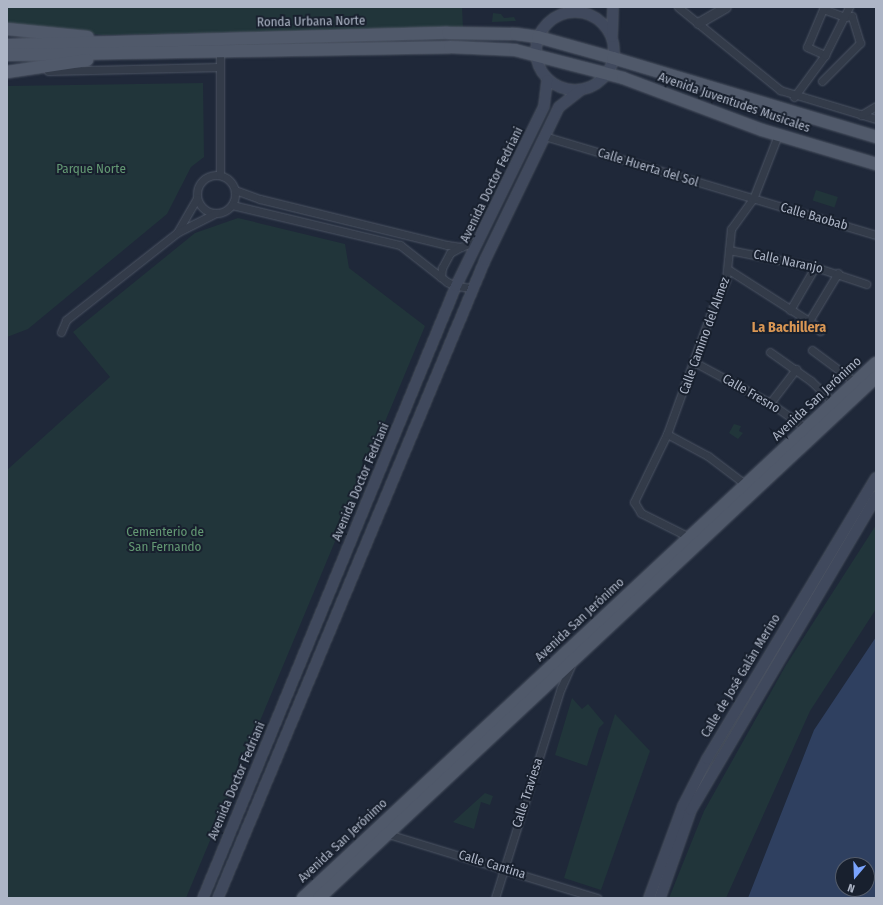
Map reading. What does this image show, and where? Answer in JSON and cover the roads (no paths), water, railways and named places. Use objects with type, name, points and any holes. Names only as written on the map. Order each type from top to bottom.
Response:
[{"type":"main road","points":[[576,7],[548,23],[538,37],[535,54],[539,68],[547,80],[560,88],[581,90]]},
{"type":"main road","points":[[606,74],[614,58],[612,39],[613,7]]},
{"type":"main road","points":[[566,13],[580,12],[597,19],[612,39]]},
{"type":"main road","points":[[7,29],[129,47]]},
{"type":"main road","name":"Ronda Urbana Norte","points":[[7,55],[129,47],[448,33],[538,37],[614,58]]},
{"type":"main road","name":"Ronda Urbana Norte","points":[[7,45],[129,47],[220,52],[450,48],[515,50],[535,54],[606,74]]},
{"type":"main road","points":[[11,72],[129,47]]},
{"type":"main road","name":"Avenida Juventudes Musicales","points":[[614,58],[876,137]]},
{"type":"main road","name":"Avenida Juventudes Musicales","points":[[606,74],[778,135],[876,164]]},
{"type":"main road","name":"Avenida Doctor Fedriani","points":[[218,898],[472,288],[559,107],[581,90],[598,83],[606,74]]},
{"type":"main road","name":"Avenida Doctor Fedriani","points":[[203,898],[456,286],[480,240],[544,106],[547,80]]},
{"type":"main road","name":"Avenida San Jerónimo","points":[[319,898],[388,834],[690,537],[876,362]]},
{"type":"main road","name":"Avenida San Jerónimo","points":[[302,898],[550,674],[574,660],[876,377]]},
{"type":"main road","name":"Calle de José Galán Merino","points":[[649,898],[683,806],[707,759],[876,478]]},
{"type":"main road","name":"Calle de José Galán Merino","points":[[660,898],[691,810],[876,497]]},
{"type":"street","name":"Avenida Juventudes Musicales","points":[[678,7],[780,90],[794,96],[876,119]]},
{"type":"street","points":[[698,23],[726,7]]},
{"type":"street","points":[[794,96],[825,55],[845,18],[849,7]]},
{"type":"street","points":[[822,81],[860,43],[852,16],[845,18],[823,9],[807,47],[825,55]]},
{"type":"street","points":[[220,52],[220,175]]},
{"type":"street","points":[[11,72],[220,67]]},
{"type":"street","points":[[861,115],[876,106]]},
{"type":"street","name":"Calle Camino del Almez","points":[[690,537],[641,513],[634,502],[667,434],[729,270],[731,229],[753,199],[778,135]]},
{"type":"street","name":"Calle Huerta del Sol","points":[[544,136],[753,199]]},
{"type":"street","points":[[178,232],[197,198],[198,186],[202,180],[207,176],[220,175],[229,180],[235,190],[260,199],[416,238],[461,247]]},
{"type":"street","points":[[232,205],[235,190]]},
{"type":"street","points":[[197,198],[204,209],[216,213]]},
{"type":"street","name":"Calle Baobab","points":[[753,199],[876,235]]},
{"type":"street","points":[[62,332],[66,320],[178,232],[232,205],[400,245],[441,277],[456,286],[472,288]]},
{"type":"street","points":[[400,245],[416,238]]},
{"type":"street","points":[[441,277],[442,268],[450,253],[480,240]]},
{"type":"street","name":"Calle Naranjo","points":[[729,250],[815,267],[838,273],[866,284]]},
{"type":"street","points":[[790,310],[815,267]]},
{"type":"street","points":[[729,270],[809,321],[820,331]]},
{"type":"street","points":[[809,321],[838,273]]},
{"type":"street","points":[[812,350],[855,382]]},
{"type":"street","points":[[770,352],[796,369],[833,402]]},
{"type":"street","name":"Calle Fresno","points":[[694,362],[770,404],[806,428]]},
{"type":"street","points":[[770,404],[796,369]]},
{"type":"street","points":[[667,434],[703,453],[746,485]]},
{"type":"street","name":"Calle Traviesa","points":[[495,898],[561,688],[574,660]]},
{"type":"street","points":[[550,674],[561,688]]},
{"type":"street","name":"Calle Cantina","points":[[388,834],[504,868],[597,898]]},
{"type":"water","points":[[876,637],[876,898],[748,898],[814,730]]},
{"type":"district","name":"La Bachillera","points":[[789,328]]},
{"type":"park label","name":"Parque Norte","points":[[91,169]]},
{"type":"park label","name":"Cementerio de San Fernando","points":[[165,540]]}]
